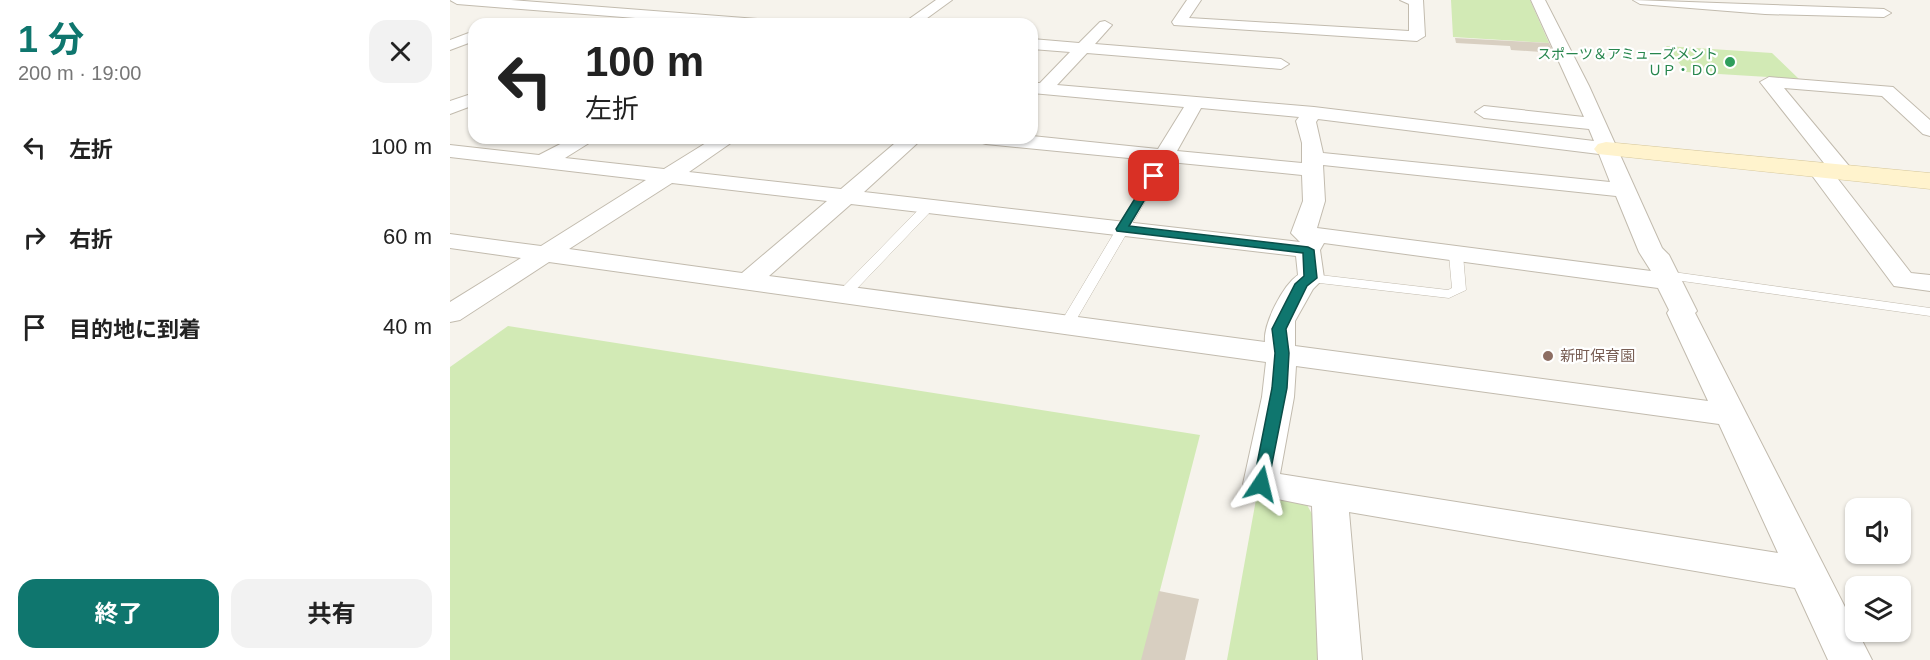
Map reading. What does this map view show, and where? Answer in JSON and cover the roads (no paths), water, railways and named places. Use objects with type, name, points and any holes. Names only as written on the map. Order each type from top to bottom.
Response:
[{"type":"street","points":[[457,0],[688,18]]},
{"type":"street","points":[[527,18],[576,0]]},
{"type":"street","points":[[918,18],[945,0]]},
{"type":"street","points":[[1196,3],[1179,22],[1416,36],[1410,17],[1416,0],[1407,0]]},
{"type":"street","points":[[1538,0],[1652,252],[1656,255],[1730,415],[1810,574],[1850,660]]},
{"type":"street","points":[[1640,0],[1765,10],[1884,13]]},
{"type":"street","points":[[450,14],[491,1]]},
{"type":"street","points":[[1038,89],[1105,26]]},
{"type":"street","points":[[450,38],[468,38]]},
{"type":"street","points":[[450,45],[468,39]]},
{"type":"street","points":[[1038,44],[1281,64]]},
{"type":"street","points":[[1174,101],[1200,57]]},
{"type":"street","points":[[1843,172],[1769,82],[1887,91],[1930,130]]},
{"type":"street","points":[[1038,89],[1314,113],[1606,149],[1930,181]]},
{"type":"street","points":[[450,108],[468,100]]},
{"type":"street","points":[[1164,156],[1194,103]]},
{"type":"street","points":[[1484,112],[1596,124]]},
{"type":"street","points":[[1314,113],[1306,121],[1314,201],[1303,233],[1312,243],[1311,278],[1302,284],[1281,321],[1279,338],[1282,353],[1278,397],[1261,484],[1810,574]]},
{"type":"street","points":[[1038,143],[1164,156],[1312,164],[1623,190]]},
{"type":"street","points":[[542,162],[576,144]]},
{"type":"street","points":[[450,314],[719,144]]},
{"type":"street","points":[[746,283],[906,144]]},
{"type":"street","points":[[450,151],[1121,229],[1456,255],[1667,278]]},
{"type":"street","points":[[1819,170],[1903,280],[1930,283]]},
{"type":"street","points":[[450,241],[1065,327],[1282,353],[1730,415]]},
{"type":"street","points":[[1330,496],[1340,660]]},
{"type":"lane","points":[[1065,327],[1154,176]]},
{"type":"lane","points":[[842,296],[929,206]]},
{"type":"lane","points":[[1311,278],[1449,294],[1459,290],[1456,255]]},
{"type":"lane","points":[[1667,278],[1930,312]]},
{"type":"place","name":"スポーツ＆アミューズメント ＵＰ・ＤＯ","points":[[1730,62]]},
{"type":"place","name":"新町保育園","points":[[1548,356]]}]
